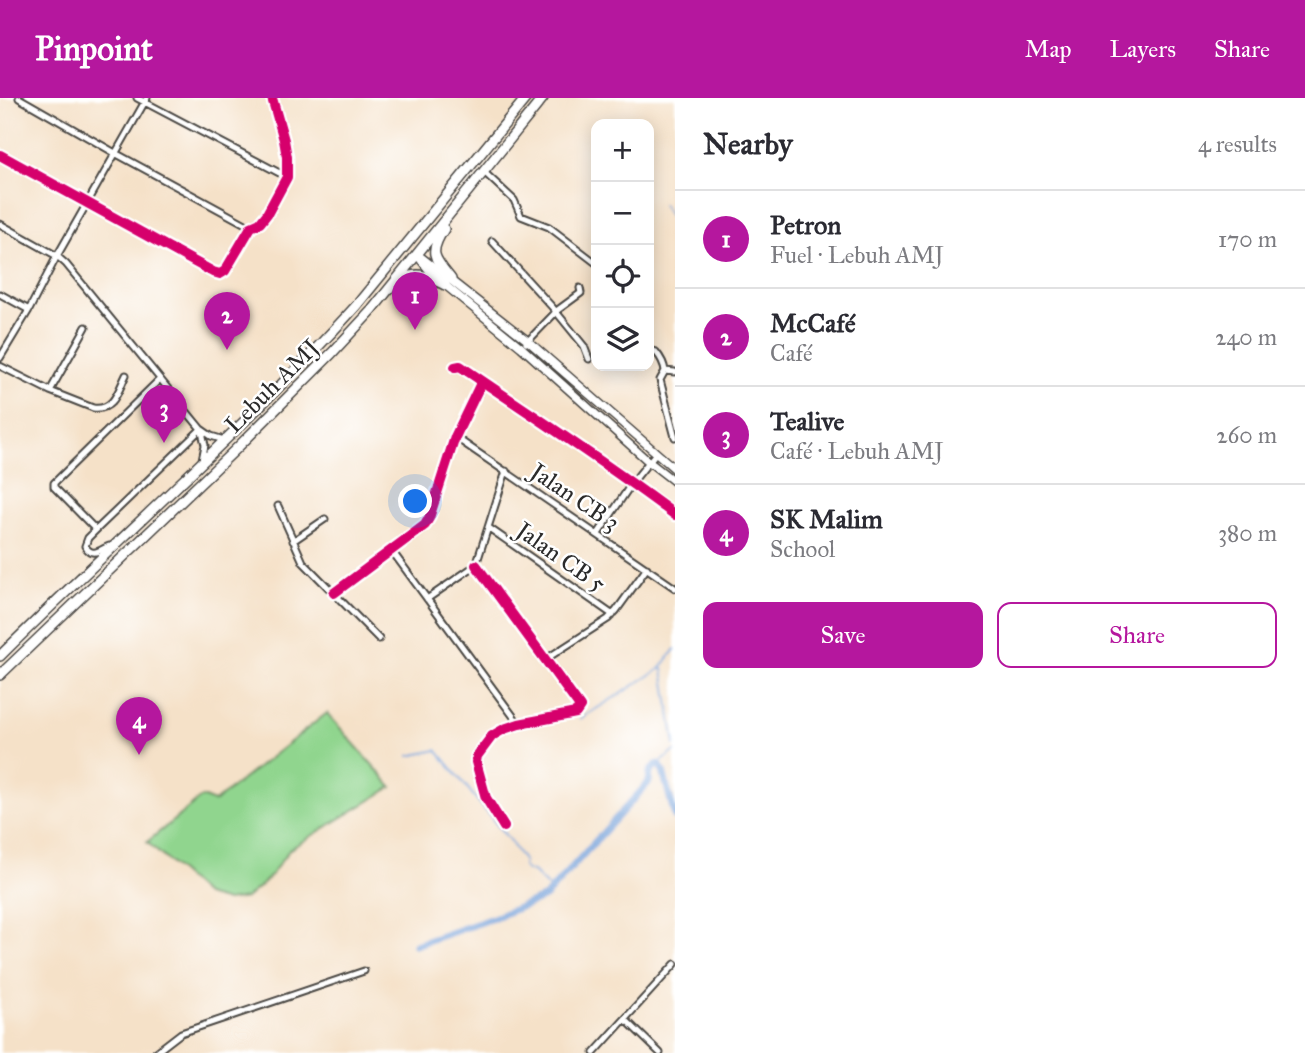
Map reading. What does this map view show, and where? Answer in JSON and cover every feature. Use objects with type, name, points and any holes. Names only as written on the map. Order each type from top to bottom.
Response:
[{"type":"highway","name":"Lebuh AMJ","points":[[0,656],[330,335],[526,98]]},
{"type":"highway","name":"Lebuh AMJ","points":[[0,675],[332,353],[372,310],[543,98]]},
{"type":"highway","points":[[330,335],[348,322],[399,261],[407,255],[417,255],[417,239],[435,215],[440,202]]},
{"type":"highway","points":[[448,282],[436,258],[435,246],[456,212],[458,203]]},
{"type":"highway","points":[[393,284],[418,274],[448,282]]},
{"type":"main road","points":[[417,255],[675,482]]},
{"type":"main road","points":[[448,282],[528,341],[675,469]]},
{"type":"street","points":[[19,98],[251,227]]},
{"type":"street","points":[[137,98],[146,100],[287,177]]},
{"type":"street","points":[[0,155],[220,274],[225,271],[251,227],[260,223],[267,214],[287,177],[287,157],[273,101],[264,98]]},
{"type":"street","points":[[0,358],[146,100]]},
{"type":"street","points":[[484,172],[514,200],[521,216],[549,227],[591,259]]},
{"type":"street","points":[[0,224],[57,257],[73,272],[201,429],[224,440]]},
{"type":"street","points":[[492,241],[584,346],[589,359]]},
{"type":"street","points":[[521,348],[555,312],[581,293],[580,288]]},
{"type":"street","points":[[0,294],[29,310]]},
{"type":"street","points":[[50,391],[86,327]]},
{"type":"street","points":[[654,351],[664,363],[661,389],[675,437]]},
{"type":"street","points":[[0,366],[50,391],[100,409],[112,403],[126,375]]},
{"type":"street","points":[[455,366],[460,366],[542,420],[675,515]]},
{"type":"street","points":[[665,371],[675,372]]},
{"type":"street","points":[[96,530],[54,487],[54,483],[160,379]]},
{"type":"street","points":[[334,593],[425,525],[455,437],[482,381]]},
{"type":"street","points":[[201,429],[205,442],[202,461]]},
{"type":"street","points":[[112,547],[95,553],[86,550],[85,543],[201,429]]},
{"type":"street","name":"Jalan CB 3","points":[[455,437],[675,588]]},
{"type":"street","points":[[598,534],[632,482],[656,453]]},
{"type":"street","points":[[427,599],[475,565],[506,471]]},
{"type":"street","points":[[278,506],[303,562],[379,639]]},
{"type":"street","points":[[293,541],[325,519]]},
{"type":"street","name":"Jalan CB 5","points":[[489,528],[612,615]]},
{"type":"street","points":[[392,551],[519,724]]},
{"type":"street","points":[[475,565],[580,707],[576,713],[504,729],[492,736],[475,759],[485,798],[504,827]]},
{"type":"street","points":[[546,659],[612,615],[647,568]]},
{"type":"street","points":[[594,1053],[675,964]]},
{"type":"street","points":[[155,1053],[181,1033],[364,971]]},
{"type":"street","points":[[625,1019],[660,1053]]},
{"type":"green space","points":[[327,713],[392,787],[290,849],[268,879],[246,898],[227,901],[205,895],[147,842],[202,797],[214,802]]},
{"type":"waterway","points":[[662,204],[675,222]]},
{"type":"waterway","points":[[661,668],[675,649]]},
{"type":"waterway","points":[[580,719],[663,669],[675,745]]},
{"type":"waterway","points":[[409,756],[437,750],[510,841],[524,862],[523,867],[533,872],[551,890]]},
{"type":"waterway","points":[[659,764],[675,751]]},
{"type":"waterway","points":[[415,945],[545,897],[649,782],[650,772],[656,765],[659,764],[663,771],[675,817]]},
{"type":"cycle path","points":[[0,155],[220,274],[225,271],[251,227],[260,223],[267,214],[287,177],[284,140],[272,98]]},
{"type":"cycle path","points":[[455,367],[460,366],[595,457],[675,515]]},
{"type":"cycle path","points":[[334,593],[425,525],[455,437],[482,381]]},
{"type":"cycle path","points":[[476,565],[580,707],[576,713],[504,729],[492,736],[477,756],[476,762],[486,798],[504,827]]},
{"type":"place","name":"Petron","points":[[415,330]]},
{"type":"place","name":"McCafé","points":[[227,350]]},
{"type":"place","name":"Tealive","points":[[164,443]]},
{"type":"place","name":"SK Malim","points":[[139,755]]}]
